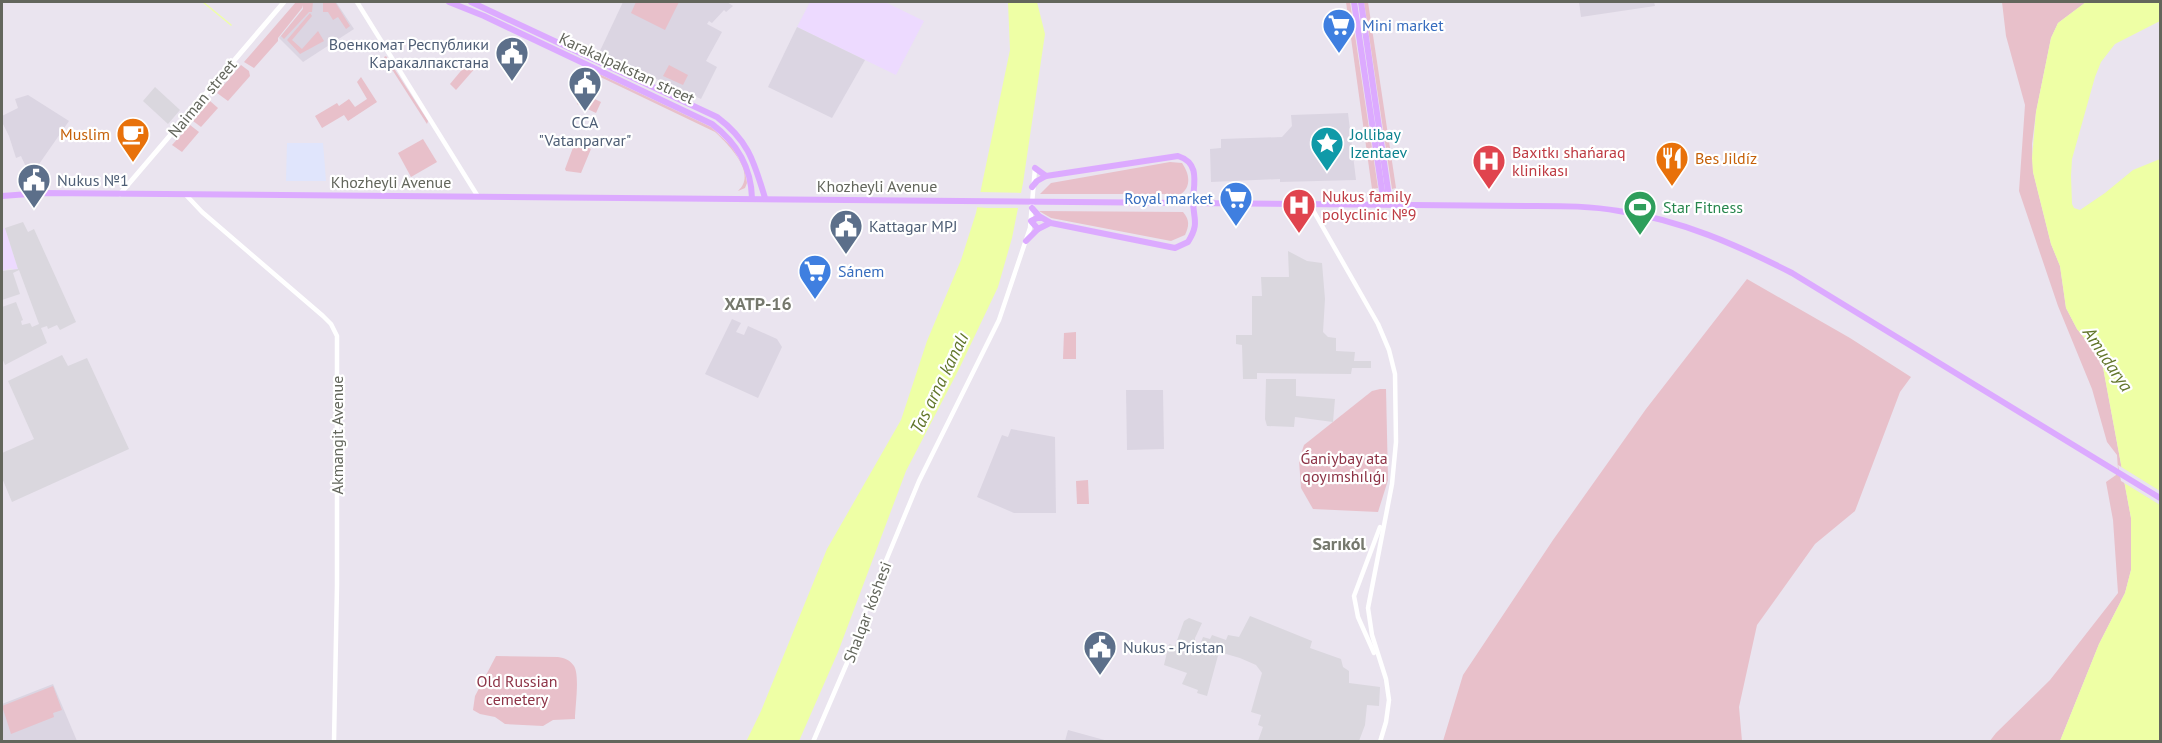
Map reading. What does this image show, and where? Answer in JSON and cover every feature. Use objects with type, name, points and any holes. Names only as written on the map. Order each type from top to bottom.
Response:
[{"type":"main road","name":"Naiman street","points":[[119,195],[284,2]]},
{"type":"main road","name":"Karakalpakstan street","points":[[449,2],[705,111],[733,130],[753,158],[765,198]]},
{"type":"main road","name":"Karakalpakstan street","points":[[471,2],[487,8],[712,124],[726,134],[742,156],[748,167],[753,198]]},
{"type":"main road","points":[[1354,2],[1387,204]]},
{"type":"main road","points":[[1361,2],[1387,204]]},
{"type":"main road","points":[[484,16],[487,8]]},
{"type":"main road","points":[[1032,187],[1046,176],[1178,156],[1190,162],[1194,169],[1193,202],[1196,221],[1188,242],[1174,248],[1051,223],[1032,208]]},
{"type":"main road","points":[[1035,168],[1046,176]]},
{"type":"main road","points":[[752,188],[757,190],[761,186]]},
{"type":"main road","name":"Khozheyli Avenue","points":[[2,196],[39,193],[477,195],[1570,206],[1619,211],[1708,234],[1747,250],[1824,292],[2160,498]]},
{"type":"main road","points":[[1038,229],[1031,221],[1042,218]]},
{"type":"main road","points":[[1026,241],[1038,229],[1051,223]]},
{"type":"street","points":[[357,2],[477,195]]},
{"type":"street","name":"Shalqar kóshesi","points":[[813,741],[847,663],[868,604],[919,481],[999,320],[1031,221],[1035,168]]},
{"type":"street","name":"Akmangit Avenue","points":[[186,195],[201,212],[323,316],[331,324],[337,336],[337,585],[334,741]]},
{"type":"street","points":[[1309,203],[1378,324],[1389,350],[1395,374],[1396,442],[1392,484],[1368,608],[1372,635],[1386,680],[1389,700],[1380,741]]},
{"type":"street","points":[[1379,662],[1363,632],[1354,605],[1354,596],[1384,519]]},
{"type":"shaded area","points":[[303,2],[336,2],[354,29],[303,62],[279,38],[303,9]]},
{"type":"shaded area","points":[[623,2],[727,2],[733,6],[726,12],[724,10],[712,23],[709,21],[707,24],[722,32],[706,61],[717,67],[701,99],[599,53]]},
{"type":"shaded area","points":[[810,2],[885,2],[924,21],[896,75],[797,27]]},
{"type":"shaded area","points":[[1579,2],[1654,2],[1655,6],[1581,17]]},
{"type":"shaded area","points":[[797,27],[865,60],[832,118],[768,87]]},
{"type":"shaded area","points":[[155,87],[180,110],[168,124],[143,101]]},
{"type":"shaded area","points":[[28,95],[69,121],[37,167],[26,167],[21,156],[16,158],[2,122],[2,116],[18,108],[15,99]]},
{"type":"shaded area","points":[[1348,113],[1356,180],[1280,182],[1280,179],[1211,182],[1210,149],[1221,148],[1221,139],[1282,137],[1292,126],[1291,115]]},
{"type":"shaded area","points":[[287,143],[323,143],[326,181],[286,181]]},
{"type":"shaded area","points":[[23,222],[28,232],[34,229],[76,322],[60,330],[57,325],[48,329],[47,326],[41,328],[47,343],[5,365],[2,358],[2,307],[16,302],[23,320],[22,325],[30,323],[32,327],[39,324],[19,270],[13,273],[20,294],[2,300],[2,271],[18,269],[5,228]]},
{"type":"shaded area","points":[[5,228],[18,269],[2,271],[2,229]]},
{"type":"shaded area","points":[[1288,251],[1307,261],[1322,263],[1325,299],[1323,332],[1328,337],[1336,338],[1336,351],[1355,352],[1354,361],[1371,361],[1371,368],[1352,368],[1351,374],[1257,373],[1257,379],[1243,379],[1242,345],[1236,344],[1236,335],[1252,335],[1252,296],[1262,296],[1261,277],[1289,277]]},
{"type":"shaded area","points":[[732,319],[741,323],[736,332],[744,335],[748,326],[777,339],[782,347],[758,398],[705,374]]},
{"type":"shaded area","points":[[62,355],[68,366],[87,358],[129,449],[12,502],[2,478],[2,453],[34,439],[8,381]]},
{"type":"shaded area","points":[[1266,379],[1296,379],[1296,396],[1335,399],[1333,422],[1295,417],[1294,427],[1267,426],[1265,419]]},
{"type":"shaded area","points":[[1126,390],[1163,390],[1164,449],[1127,450]]},
{"type":"shaded area","points":[[1011,429],[1055,437],[1056,513],[1014,513],[977,497],[1002,435],[1008,437]]},
{"type":"shaded area","points":[[1250,616],[1312,641],[1310,648],[1341,659],[1343,667],[1349,671],[1349,683],[1380,687],[1379,706],[1367,705],[1365,725],[1359,741],[1258,741],[1263,727],[1258,725],[1261,715],[1251,712],[1262,673],[1256,665],[1219,652],[1207,696],[1182,684],[1187,673],[1164,665],[1169,644],[1175,646],[1184,621],[1189,618],[1202,623],[1195,638],[1195,642],[1200,645],[1203,637],[1210,639],[1212,635],[1226,640],[1228,635],[1239,637]]},
{"type":"shaded area","points":[[53,684],[77,741],[2,742],[2,704]]},
{"type":"shaded area","points":[[1068,730],[1108,741],[1065,741]]},
{"type":"green space","points":[[296,2],[313,2],[312,12],[309,12],[284,39],[281,36],[303,9],[302,5],[278,38],[278,41],[254,68],[244,62]]},
{"type":"green space","points":[[323,2],[335,2],[350,26],[346,29],[338,17],[333,20],[328,12],[323,12]]},
{"type":"green space","points":[[636,2],[679,2],[665,30],[631,13]]},
{"type":"green space","points":[[1346,2],[1350,2],[1378,188],[1372,189]]},
{"type":"green space","points":[[1364,2],[1368,2],[1396,188],[1392,189]]},
{"type":"green space","points":[[2002,2],[2086,2],[2058,23],[2051,38],[2036,112],[2032,144],[2033,172],[2051,244],[2060,266],[2066,308],[2077,329],[2102,362],[2131,518],[2131,570],[2125,593],[2099,644],[2060,741],[1989,742],[2050,680],[2118,593],[2113,520],[2106,482],[2116,475],[2117,455],[2107,442],[2092,389],[2058,306],[2019,191],[2025,105],[2006,36]]},
{"type":"green space","points":[[310,13],[312,16],[292,40],[302,49],[318,31],[324,41],[300,54],[287,40]]},
{"type":"green space","points":[[386,56],[428,121],[427,124],[384,57]]},
{"type":"green space","points":[[470,60],[477,66],[456,90],[450,84]]},
{"type":"green space","points":[[241,65],[249,71],[250,76],[228,101],[217,93]]},
{"type":"green space","points":[[669,65],[688,75],[683,85],[663,76]]},
{"type":"green space","points":[[595,72],[711,127],[731,146],[744,167],[747,183],[745,188],[738,191],[745,176],[739,160],[715,132],[592,73]]},
{"type":"green space","points":[[361,77],[377,102],[348,121],[344,115],[322,128],[315,116],[349,99],[355,107],[367,99],[357,82]]},
{"type":"green space","points":[[582,93],[601,102],[596,113],[577,104]]},
{"type":"green space","points":[[210,101],[218,108],[201,127],[193,121]]},
{"type":"green space","points":[[190,125],[199,132],[182,152],[172,145]]},
{"type":"green space","points":[[423,139],[437,162],[411,177],[398,153]]},
{"type":"green space","points":[[569,139],[591,149],[581,173],[565,169],[574,145],[568,142]]},
{"type":"green space","points":[[1170,162],[1182,163],[1186,171],[1188,183],[1181,194],[1040,194],[1051,183]]},
{"type":"green space","points":[[1039,211],[1183,212],[1188,220],[1188,226],[1185,235],[1171,241],[1051,218]]},
{"type":"green space","points":[[1747,279],[1850,338],[1911,377],[1900,392],[1855,511],[1815,544],[1757,625],[1739,707],[1742,741],[1443,741],[1463,675],[1553,540],[1646,409]]},
{"type":"green space","points":[[1076,332],[1076,359],[1063,359],[1064,333]]},
{"type":"green space","name":"Ǵaniybay ata qoyımshılıǵı","points":[[1386,389],[1388,480],[1378,512],[1313,509],[1301,488],[1299,460],[1304,445],[1372,391]]},
{"type":"green space","points":[[1088,480],[1089,504],[1077,504],[1076,481]]},
{"type":"green space","name":"Old Russian cemetery","points":[[496,656],[558,657],[569,661],[574,666],[577,677],[575,719],[553,720],[543,726],[505,724],[495,717],[473,710],[475,696]]},
{"type":"green space","points":[[53,686],[62,710],[53,713],[54,717],[11,734],[2,706]]},
{"type":"water","name":"Tas arna kanalı","points":[[1008,2],[1037,2],[1045,34],[1023,183],[1012,238],[998,287],[906,471],[838,652],[799,741],[746,742],[761,711],[827,549],[901,420],[927,341],[961,260],[976,213],[1010,50]]},
{"type":"water","name":"Amudarya","points":[[2086,2],[2160,2],[2160,21],[2115,44],[2101,62],[2072,159],[2071,176],[2072,204],[2074,208],[2080,210],[2133,170],[2160,159],[2160,741],[2060,741],[2099,644],[2125,593],[2131,570],[2131,518],[2102,362],[2077,329],[2066,308],[2060,266],[2051,244],[2033,172],[2036,112],[2051,38],[2058,23]]},
{"type":"pier","points":[[978,192],[1024,193],[1021,208],[986,208],[975,207]]},
{"type":"pier","points":[[2118,465],[2160,491],[2160,505],[2121,481]]},
{"type":"waterway","points":[[203,2],[231,25]]},
{"type":"place","name":"Mini market","points":[[1339,54]]},
{"type":"place","name":"Военкомат Республики Каракалпакстана","points":[[512,82]]},
{"type":"place","name":"CCA \"Vatanparvar\"","points":[[585,112]]},
{"type":"place","name":"Muslim","points":[[133,163]]},
{"type":"place","name":"Jollibay Izentaev","points":[[1327,172]]},
{"type":"place","name":"Bes Jildíz","points":[[1672,187]]},
{"type":"place","name":"Baxıtkı shańaraq klinikası","points":[[1489,190]]},
{"type":"place","name":"Nukus №1","points":[[34,209]]},
{"type":"place","name":"Royal market","points":[[1236,227]]},
{"type":"place","name":"Nukus family polyclinic №9","points":[[1299,234]]},
{"type":"place","name":"Star Fitness","points":[[1640,236]]},
{"type":"place","name":"Kattagar MPJ","points":[[846,255]]},
{"type":"place","name":"Sánem","points":[[815,300]]},
{"type":"place","name":"Nukus - Pristan","points":[[1100,676]]},
{"type":"district","name":"XATP-16","points":[[758,303]]},
{"type":"district","name":"Sarıkól","points":[[1339,543]]}]
